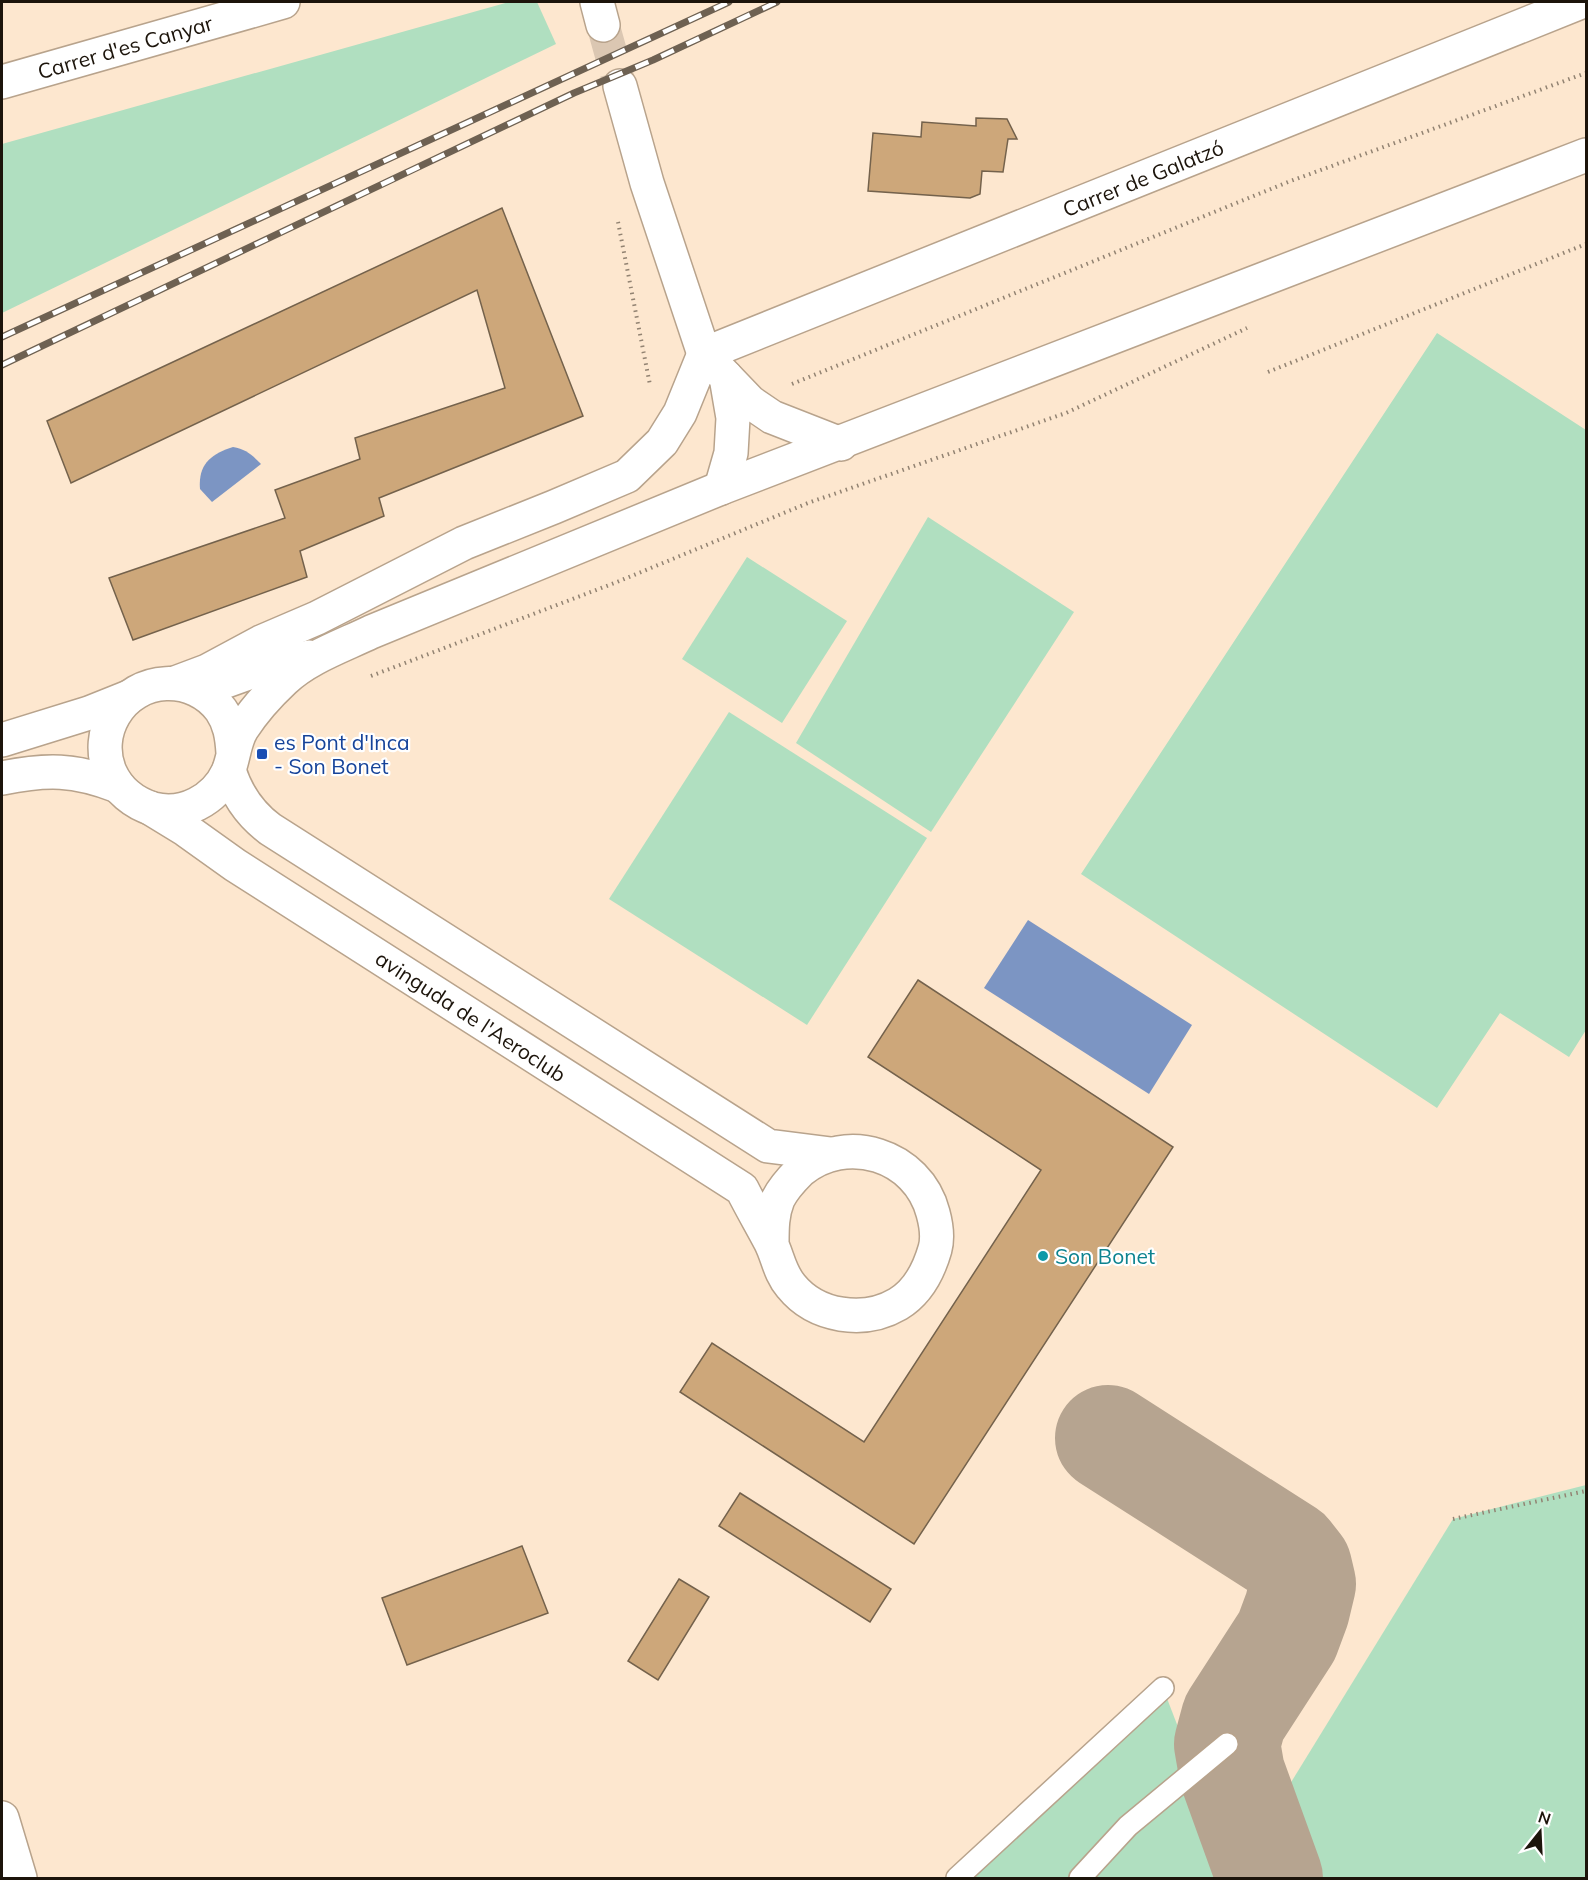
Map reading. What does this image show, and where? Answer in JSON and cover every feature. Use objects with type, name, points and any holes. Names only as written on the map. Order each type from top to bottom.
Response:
[{"type":"street","name":"Carrer d'es Canyar","points":[[2,82],[283,2]]},
{"type":"street","name":"Carrer de Galatzó","points":[[704,354],[1581,2]]},
{"type":"street","points":[[620,86],[647,183],[704,354],[750,402],[772,417],[841,444]]},
{"type":"street","points":[[319,656],[268,666],[222,683],[185,686],[158,684],[140,690],[129,697],[118,707],[105,738],[105,754],[109,770],[118,786],[136,802],[150,808],[162,811],[190,807],[217,790],[242,730],[285,680],[319,656],[371,632],[721,488],[841,444],[1587,155]]},
{"type":"street","points":[[185,686],[207,671],[261,642],[317,618],[464,543],[627,476],[662,442],[680,413],[704,354]]},
{"type":"street","points":[[721,488],[731,453],[733,418],[730,382]]},
{"type":"street","points":[[185,686],[210,698],[221,710],[232,736],[231,761]]},
{"type":"street","points":[[2,740],[89,713],[129,697]]},
{"type":"street","name":"avinguda de l'Aeroclub","points":[[231,761],[236,789],[262,823],[280,835],[768,1146],[831,1154]]},
{"type":"street","points":[[2,778],[30,772],[59,771],[91,776],[118,786]]},
{"type":"street","name":"avinguda de l'Aeroclub","points":[[150,808],[235,865],[742,1190],[772,1244],[778,1267],[791,1287],[809,1302],[830,1312],[853,1316],[876,1313],[898,1304],[916,1288],[929,1268],[936,1246],[936,1222],[930,1200],[917,1180],[899,1164],[878,1154],[855,1150],[831,1154],[810,1163],[792,1178],[779,1198],[772,1221],[772,1244]]},
{"type":"street","points":[[2,1818],[20,1878]]},
{"type":"lane","points":[[957,1878],[1163,1688]]},
{"type":"lane","points":[[1080,1878],[1128,1826],[1227,1744]]},
{"type":"path","points":[[730,382],[783,387],[1288,182],[1587,73]]},
{"type":"path","points":[[617,219],[662,442]]},
{"type":"path","points":[[1268,372],[1587,244]]},
{"type":"path","points":[[364,678],[617,582],[808,503],[1066,413],[1255,324]]},
{"type":"path","points":[[1453,1519],[1587,1491]]},
{"type":"green space","points":[[509,2],[537,2],[556,44],[2,313],[2,144]]},
{"type":"green space","points":[[1437,333],[1586,430],[1586,1030],[1569,1057],[1500,1013],[1437,1108],[1081,874]]},
{"type":"green space","points":[[928,517],[1074,612],[931,832],[796,743]]},
{"type":"green space","points":[[747,557],[847,621],[782,723],[682,659]]},
{"type":"green space","points":[[729,712],[927,838],[807,1025],[609,899]]},
{"type":"green space","points":[[1586,1485],[1586,1878],[1306,1878],[1288,1830],[1290,1784],[1453,1519]]},
{"type":"green space","points":[[1163,1688],[1236,1878],[953,1878]]},
{"type":"water","points":[[233,447],[249,453],[261,464],[212,502],[200,489],[201,473],[212,457]]},
{"type":"water","points":[[1028,920],[1192,1025],[1149,1094],[984,988]]},
{"type":"building","points":[[976,118],[1007,119],[1017,139],[1008,139],[1003,172],[982,171],[980,194],[970,198],[868,191],[873,133],[921,137],[922,122],[976,126]]},
{"type":"building","points":[[502,208],[583,416],[379,498],[384,516],[300,551],[307,577],[133,640],[109,578],[285,518],[275,490],[360,459],[355,438],[505,388],[477,290],[71,483],[47,421]]},
{"type":"building","name":"Son Bonet","points":[[918,980],[1173,1147],[914,1544],[680,1392],[712,1343],[864,1442],[1041,1170],[868,1057]]},
{"type":"building","points":[[740,1493],[891,1589],[870,1622],[719,1526]]},
{"type":"building","points":[[522,1546],[548,1613],[407,1665],[382,1598]]},
{"type":"building","points":[[679,1579],[709,1597],[658,1680],[628,1661]]},
{"type":"taxiway","points":[[1108,1438],[1288,1553],[1299,1567],[1303,1584],[1287,1636],[1234,1718],[1227,1744],[1232,1773],[1270,1878]]},
{"type":"tunnel","points":[[603,25],[620,86]]},
{"type":"railway","points":[[2,337],[729,2]]},
{"type":"railway","points":[[2,365],[574,93],[653,60],[777,2]]},
{"type":"place","name":"es Pont d'Inca - Son Bonet","points":[[262,754]]},
{"type":"place","name":"Son Bonet","points":[[1043,1256]]}]
